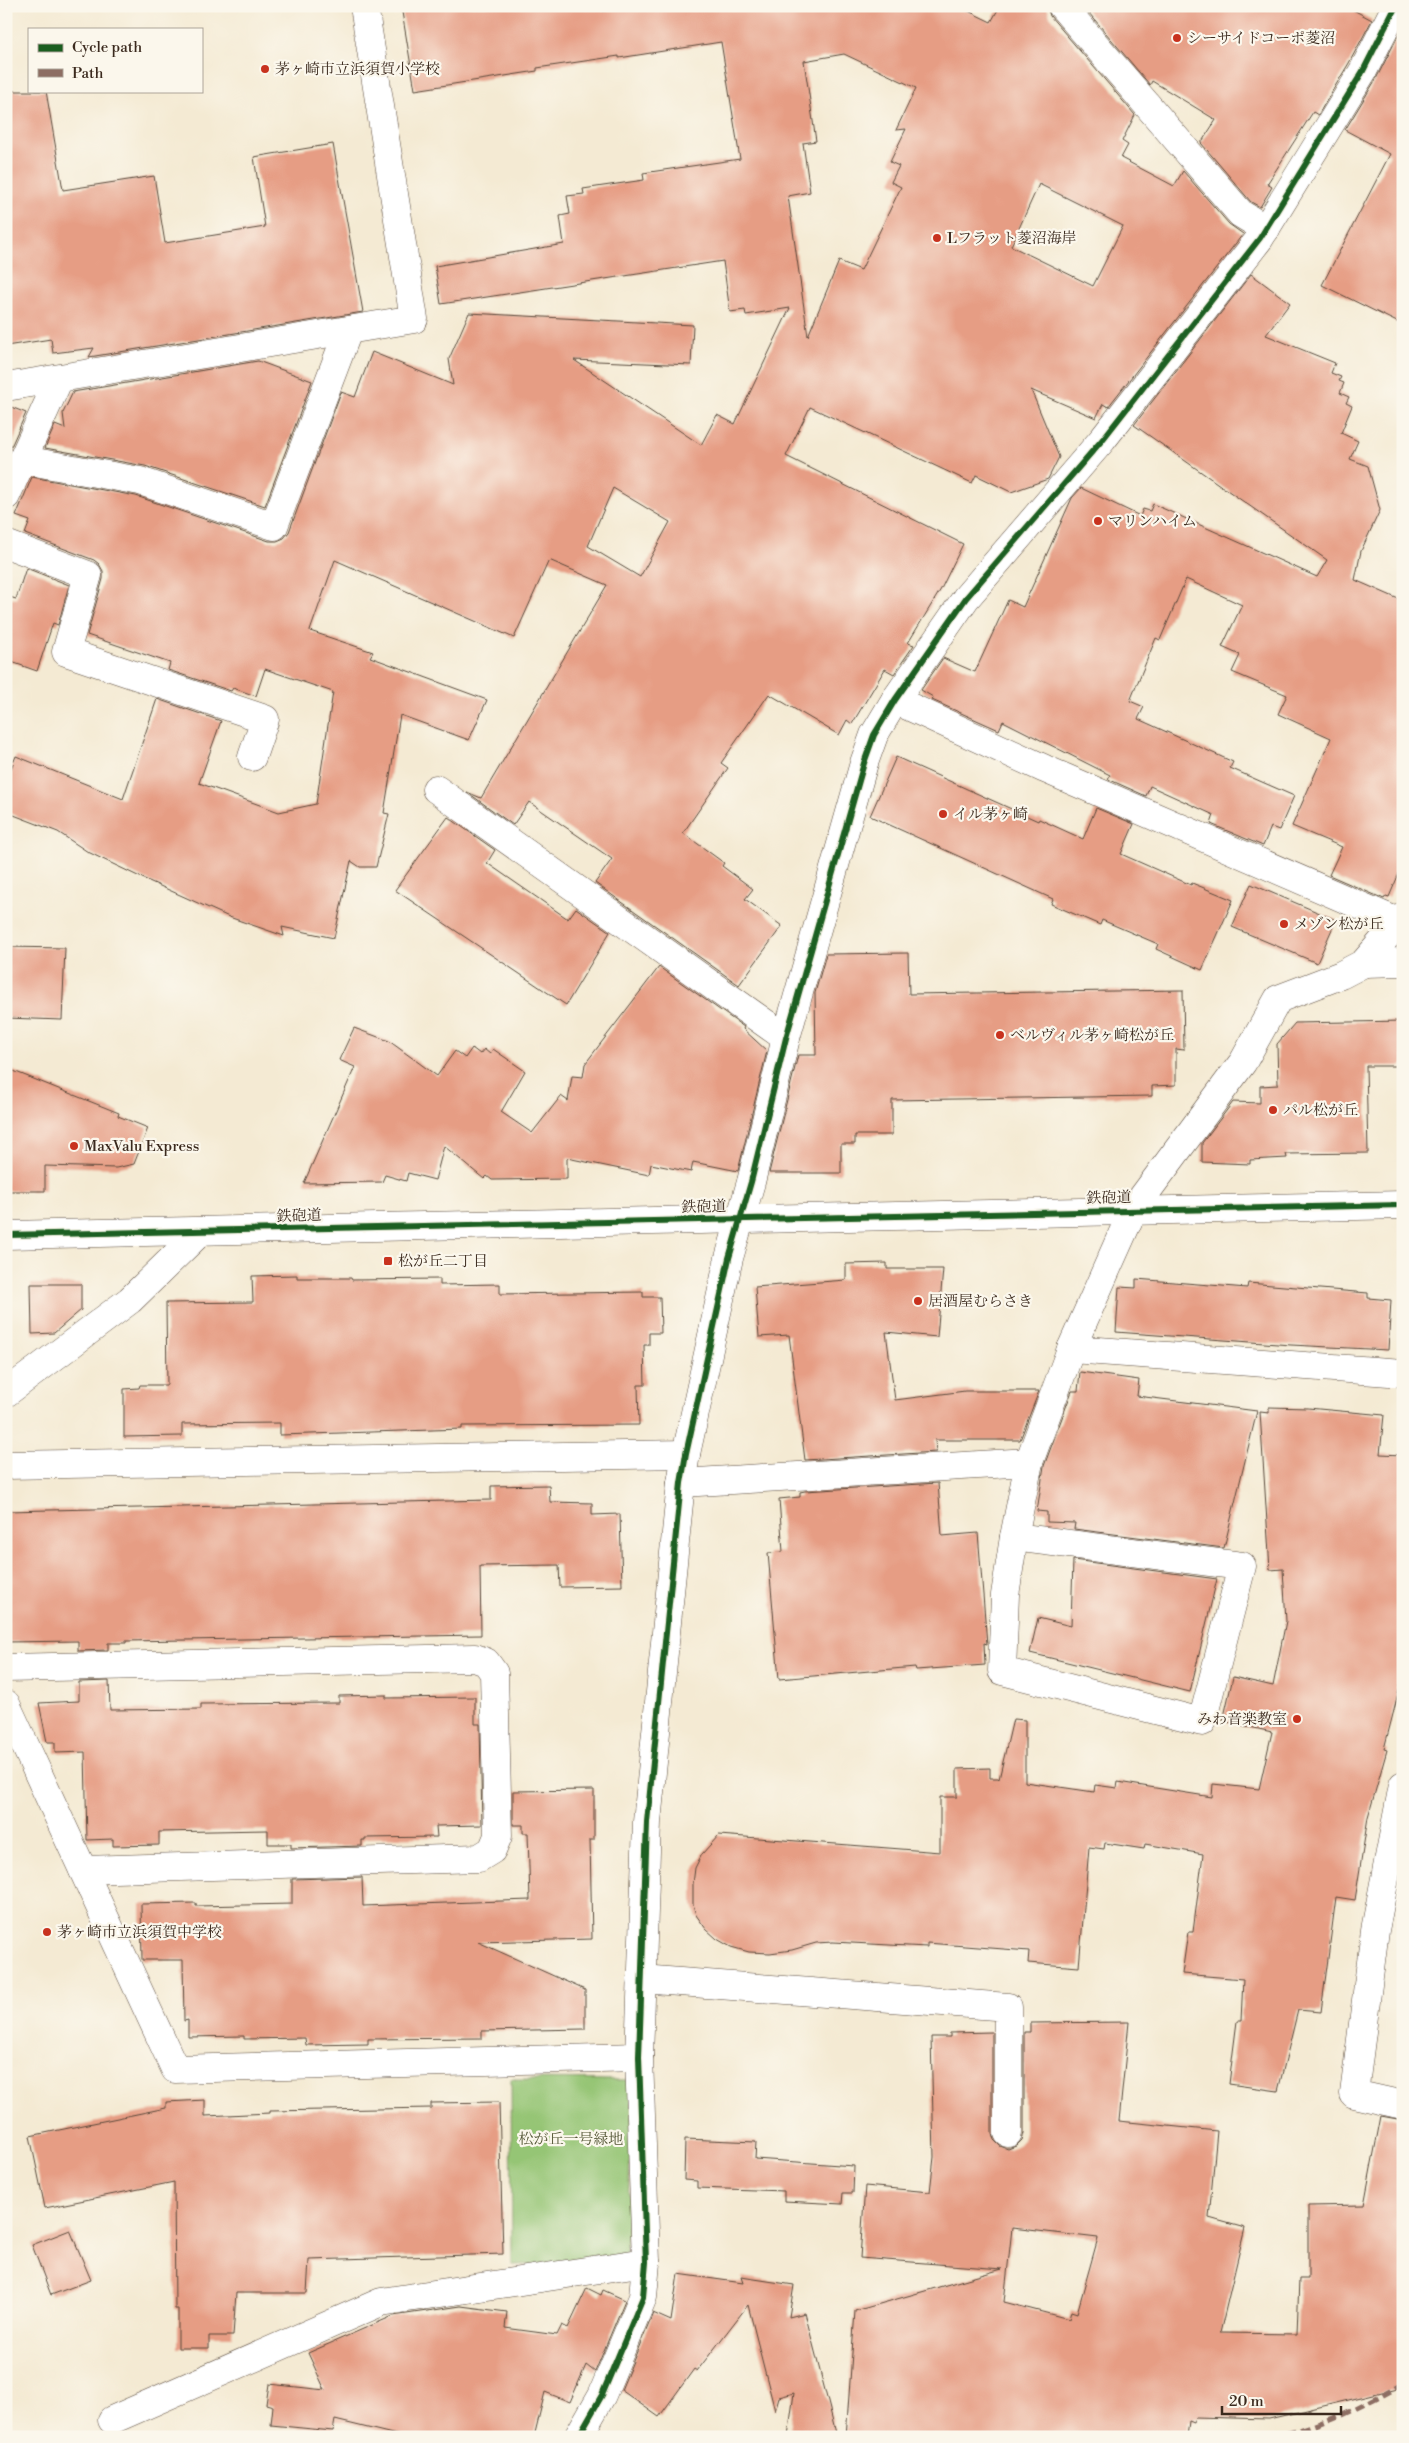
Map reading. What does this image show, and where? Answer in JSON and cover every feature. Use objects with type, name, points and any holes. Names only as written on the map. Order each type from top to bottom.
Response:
[{"type":"street","points":[[6,387],[414,319],[364,6]]},
{"type":"street","points":[[1062,6],[1240,214],[1266,229]]},
{"type":"street","points":[[578,2437],[602,2395],[643,2298],[646,2262],[639,2057],[647,1822],[681,1483],[729,1258],[786,1038],[864,763],[874,734],[895,700],[966,598],[1103,440],[1266,229],[1363,71],[1396,6]]},
{"type":"street","points":[[24,460],[140,481],[274,526],[348,331]]},
{"type":"street","points":[[6,496],[24,460],[59,378]]},
{"type":"street","points":[[6,544],[88,575],[66,652],[265,719],[252,757]]},
{"type":"street","points":[[895,700],[1045,769],[1400,920],[1364,963],[1341,975],[1278,999],[1243,1062],[1133,1210],[1071,1349],[1029,1462],[1014,1537],[1005,1595],[1002,1671],[1202,1722],[1242,1566],[1014,1537]]},
{"type":"street","points":[[436,789],[786,1038]]},
{"type":"street","points":[[1364,963],[1403,962]]},
{"type":"street","name":"鉄砲道","points":[[6,1235],[1403,1205]]},
{"type":"street","points":[[6,1393],[130,1300],[200,1232]]},
{"type":"street","points":[[1071,1349],[1403,1373]]},
{"type":"street","points":[[6,1465],[686,1454]]},
{"type":"street","points":[[681,1483],[1029,1462]]},
{"type":"street","points":[[6,1668],[475,1658],[486,1662],[494,1673],[498,1836],[492,1850],[479,1858],[83,1870]]},
{"type":"street","points":[[6,1704],[175,2069],[639,2057]]},
{"type":"street","points":[[1401,1795],[1375,1930],[1354,2094],[1403,2105]]},
{"type":"street","points":[[641,1979],[1008,2007],[1008,2133]]},
{"type":"street","points":[[112,2420],[381,2302],[646,2262]]},
{"type":"green space","name":"松が丘一号緑地","points":[[511,2079],[633,2080],[626,2262],[512,2265]]},
{"type":"building","points":[[401,6],[602,6],[603,11],[635,6],[958,6],[991,22],[1000,6],[1047,6],[1050,16],[1135,115],[1122,141],[1128,145],[1121,158],[1174,186],[1183,171],[1229,224],[1243,234],[1108,407],[1103,404],[1096,418],[1031,390],[1059,457],[1048,479],[1011,492],[976,475],[972,483],[810,407],[786,456],[963,544],[941,589],[908,643],[914,645],[894,674],[885,669],[852,724],[847,720],[839,735],[769,694],[721,763],[728,768],[683,833],[724,863],[722,866],[753,889],[745,899],[782,926],[739,985],[595,883],[612,859],[529,802],[513,825],[467,792],[481,798],[607,585],[549,560],[514,638],[335,560],[310,631],[373,652],[370,657],[487,700],[469,740],[400,715],[384,813],[389,814],[376,867],[360,867],[351,861],[334,938],[282,927],[284,936],[229,917],[88,852],[58,832],[6,812],[6,781],[16,756],[123,799],[157,699],[221,721],[199,783],[279,812],[316,804],[333,692],[265,669],[256,696],[233,688],[231,691],[168,670],[170,663],[87,635],[103,579],[103,571],[94,560],[25,534],[30,521],[16,516],[32,477],[136,496],[269,541],[277,541],[284,538],[289,532],[341,392],[355,397],[372,352],[453,385],[449,359],[469,313],[693,325],[691,365],[574,360],[701,445],[717,415],[735,424],[790,308],[746,315],[745,310],[730,312],[723,261],[441,304],[435,266],[564,244],[560,216],[570,214],[567,196],[584,194],[583,189],[644,180],[643,173],[740,159],[721,42],[619,58],[619,56],[537,68],[537,71],[415,90]],"holes":[[[844,54],[916,88],[896,130],[906,129],[890,162],[899,166],[891,182],[901,187],[861,270],[839,261],[808,336],[788,196],[810,192],[803,143],[816,141],[804,61]],[[1039,184],[1123,226],[1093,286],[1011,246]],[[613,488],[670,522],[640,577],[588,546]]]},
{"type":"building","points":[[1083,6],[1346,6],[1372,20],[1318,115],[1313,112],[1267,184],[1272,187],[1260,207],[1251,202],[1201,143],[1216,120],[1152,81],[1150,85]]},
{"type":"building","points":[[1399,34],[1403,36],[1403,325],[1322,285],[1390,154],[1345,130],[1376,79]]},
{"type":"building","points":[[6,91],[46,92],[63,190],[154,176],[165,243],[265,227],[254,157],[333,144],[363,312],[89,357],[94,348],[53,353],[51,339],[6,346]]},
{"type":"building","points":[[1251,274],[1290,303],[1266,335],[1335,363],[1331,373],[1341,377],[1339,381],[1344,383],[1340,393],[1349,397],[1346,403],[1352,406],[1341,433],[1358,441],[1350,459],[1368,466],[1380,510],[1361,551],[1355,580],[1403,601],[1403,864],[1389,897],[1386,896],[1384,899],[1329,875],[1342,847],[1292,826],[1331,738],[1278,714],[1287,695],[1232,672],[1240,655],[1222,647],[1242,605],[1186,579],[1160,640],[1156,638],[1130,701],[1144,707],[1138,719],[1233,762],[1230,768],[1294,796],[1279,830],[1271,827],[1263,846],[1211,824],[1214,815],[1150,786],[1146,796],[1108,779],[1110,775],[1003,721],[999,730],[932,700],[933,697],[921,690],[943,658],[975,672],[1008,600],[1023,607],[1072,498],[1081,488],[1140,516],[1143,509],[1150,511],[1153,504],[1317,577],[1327,560],[1134,425]]},
{"type":"building","points":[[258,361],[312,381],[265,506],[145,466],[45,448],[55,425],[65,429],[63,413],[73,392]]},
{"type":"building","points":[[6,405],[26,413],[9,451],[6,450]]},
{"type":"building","points":[[26,568],[69,585],[58,625],[53,623],[37,671],[6,660],[6,596],[16,599]]},
{"type":"building","points":[[896,757],[1038,821],[1039,819],[1083,839],[1096,808],[1134,824],[1121,854],[1191,885],[1192,883],[1233,900],[1202,970],[1156,949],[1158,944],[1102,920],[1100,925],[1051,904],[1053,899],[870,816]]},
{"type":"building","points":[[448,817],[495,850],[487,863],[568,919],[576,908],[610,932],[566,1005],[395,890]]},
{"type":"building","name":"メゾン松が丘","points":[[1251,884],[1336,920],[1317,963],[1232,927]]},
{"type":"building","points":[[6,947],[65,948],[62,1020],[6,1018]]},
{"type":"building","name":"ベルヴィル茅ヶ崎松が丘","points":[[908,953],[909,994],[1183,990],[1184,1050],[1176,1049],[1176,1085],[1152,1086],[1152,1096],[892,1100],[892,1135],[855,1135],[855,1144],[841,1144],[841,1173],[769,1173],[798,1055],[816,1055],[815,993],[826,954]]},
{"type":"building","points":[[659,967],[744,1027],[743,1029],[767,1051],[738,1171],[693,1162],[691,1172],[651,1164],[649,1175],[567,1158],[567,1179],[492,1180],[487,1176],[484,1179],[444,1146],[435,1180],[408,1173],[406,1181],[385,1175],[382,1182],[304,1183],[355,1067],[339,1060],[354,1028],[389,1041],[437,1076],[455,1051],[465,1058],[472,1048],[480,1054],[484,1049],[490,1054],[493,1049],[525,1071],[501,1112],[532,1133],[561,1096],[568,1101],[572,1076],[583,1077],[585,1064]]},
{"type":"building","points":[[1403,1021],[1403,1066],[1366,1066],[1368,1153],[1286,1154],[1287,1158],[1250,1160],[1250,1164],[1202,1162],[1202,1143],[1233,1102],[1260,1103],[1260,1086],[1278,1085],[1277,1044],[1295,1023]]},
{"type":"building","name":"MaxValu Express","points":[[6,1068],[119,1113],[118,1116],[148,1128],[134,1164],[116,1168],[45,1166],[45,1191],[6,1191]]},
{"type":"building","points":[[887,1263],[887,1269],[943,1269],[937,1337],[886,1332],[895,1400],[965,1391],[1039,1391],[1020,1440],[935,1440],[936,1452],[805,1460],[789,1335],[759,1337],[755,1287],[846,1280],[846,1264]]},
{"type":"building","points":[[297,1275],[297,1278],[351,1278],[352,1280],[440,1279],[440,1285],[500,1284],[500,1294],[643,1292],[643,1297],[660,1297],[661,1333],[649,1333],[649,1345],[644,1345],[645,1385],[638,1385],[639,1425],[462,1426],[462,1429],[280,1435],[280,1423],[182,1424],[182,1436],[124,1437],[124,1389],[139,1388],[140,1385],[167,1385],[166,1303],[253,1302],[252,1276]]},
{"type":"building","points":[[1136,1279],[1247,1288],[1248,1283],[1368,1293],[1368,1298],[1391,1300],[1388,1350],[1116,1332],[1119,1287],[1136,1288]]},
{"type":"building","points":[[31,1284],[81,1284],[81,1310],[54,1333],[32,1334]]},
{"type":"building","points":[[1080,1372],[1139,1380],[1137,1396],[1257,1411],[1224,1548],[1074,1529],[1075,1523],[1047,1522],[1047,1512],[1037,1511],[1044,1466],[1072,1391],[1078,1391]]},
{"type":"building","points":[[1269,1407],[1308,1408],[1384,1415],[1380,1454],[1403,1455],[1403,1675],[1384,1749],[1387,1750],[1368,1817],[1355,1900],[1336,1897],[1321,2012],[1298,2010],[1278,2091],[1229,2084],[1237,2021],[1241,2021],[1243,1979],[1182,1974],[1188,1932],[1193,1932],[1203,1854],[1145,1844],[1144,1849],[1105,1843],[1104,1849],[1089,1847],[1079,1967],[1028,1963],[1029,1951],[927,1943],[927,1947],[833,1942],[816,1943],[792,1950],[770,1953],[749,1952],[731,1947],[717,1939],[706,1929],[696,1915],[693,1905],[695,1868],[702,1854],[719,1835],[940,1852],[940,1797],[957,1797],[957,1769],[990,1768],[990,1778],[999,1779],[1013,1719],[1025,1720],[1025,1782],[1094,1792],[1095,1785],[1117,1788],[1118,1782],[1212,1797],[1213,1784],[1259,1789],[1272,1732],[1223,1721],[1233,1677],[1273,1686],[1286,1621],[1283,1569],[1270,1570],[1260,1412],[1269,1413]]},
{"type":"building","points":[[938,1483],[942,1536],[978,1533],[987,1644],[984,1643],[985,1665],[916,1670],[915,1667],[779,1679],[768,1553],[783,1552],[779,1499],[800,1497],[800,1492],[805,1491]]},
{"type":"building","points":[[549,1485],[550,1502],[592,1503],[592,1515],[620,1514],[622,1586],[560,1587],[559,1565],[480,1566],[481,1635],[126,1641],[126,1643],[108,1643],[108,1650],[78,1651],[78,1641],[6,1642],[6,1511],[491,1500],[491,1486]]},
{"type":"building","points":[[1073,1560],[1217,1579],[1190,1692],[1030,1653],[1038,1618],[1071,1626]]},
{"type":"building","points":[[109,1681],[110,1710],[201,1709],[201,1704],[339,1703],[339,1696],[386,1695],[386,1698],[475,1697],[475,1724],[480,1724],[482,1825],[436,1826],[437,1837],[365,1838],[365,1840],[362,1840],[362,1846],[291,1848],[291,1844],[268,1844],[268,1830],[159,1832],[159,1845],[113,1846],[113,1839],[87,1840],[85,1752],[55,1753],[55,1742],[47,1742],[39,1703],[79,1701],[79,1682]]},
{"type":"building","points":[[594,1790],[594,1840],[590,1840],[592,1939],[478,1942],[585,1990],[585,2029],[482,2031],[482,2038],[368,2039],[368,2044],[306,2045],[305,2038],[244,2039],[244,2036],[188,2037],[188,2020],[184,2021],[183,1960],[142,1960],[141,1904],[196,1903],[196,1906],[292,1904],[292,1879],[362,1877],[363,1906],[530,1900],[528,1833],[523,1833],[523,1825],[513,1825],[513,1791]]},
{"type":"building","points":[[1129,2022],[1119,2121],[1217,2131],[1209,2218],[1245,2228],[1220,2333],[1297,2334],[1299,2279],[1308,2279],[1308,2206],[1364,2205],[1381,2116],[1403,2120],[1403,2387],[1269,2419],[1195,2417],[1193,2423],[1188,2421],[1186,2437],[846,2437],[855,2311],[1002,2269],[860,2258],[865,2186],[930,2192],[934,2157],[931,2037],[950,2037],[950,2033],[992,2032],[992,2133],[994,2140],[1000,2146],[1008,2149],[1016,2146],[1022,2140],[1024,2133],[1024,2032],[1030,2032],[1030,2023]],"holes":[[[1012,2228],[1098,2238],[1077,2313],[1071,2311],[1069,2319],[1004,2302]]]},
{"type":"building","points":[[205,2100],[205,2116],[270,2113],[270,2111],[431,2108],[431,2103],[499,2102],[503,2254],[309,2260],[307,2293],[236,2293],[233,2336],[209,2336],[209,2348],[178,2348],[178,2309],[175,2309],[174,2182],[45,2208],[30,2136],[166,2108],[166,2102]]},
{"type":"building","points":[[685,2139],[756,2142],[755,2159],[854,2166],[853,2193],[843,2193],[842,2204],[784,2201],[784,2191],[697,2188],[697,2181],[684,2180]]},
{"type":"building","points":[[70,2230],[91,2280],[51,2295],[32,2245]]},
{"type":"building","points":[[678,2274],[743,2283],[741,2277],[794,2285],[789,2317],[805,2313],[837,2437],[788,2437],[794,2393],[779,2397],[775,2411],[748,2305],[697,2371],[694,2369],[659,2417],[621,2390],[653,2313],[671,2321]]},
{"type":"building","points":[[587,2288],[601,2295],[603,2290],[625,2300],[595,2372],[586,2365],[570,2402],[545,2392],[534,2437],[405,2437],[335,2420],[333,2431],[271,2425],[273,2406],[266,2404],[269,2384],[325,2390],[308,2353],[393,2316],[461,2306],[507,2312],[505,2328],[557,2335],[562,2325],[568,2328]]},
{"type":"marked path","points":[[1271,2437],[1339,2416],[1403,2383]]},
{"type":"cycle path","points":[[578,2437],[602,2395],[643,2297],[646,2262],[639,2057],[647,1822],[681,1483],[729,1258],[751,1182],[786,1038],[864,763],[874,735],[895,700],[966,598],[1103,439],[1260,238],[1363,71],[1396,6]]},
{"type":"cycle path","points":[[6,1235],[1403,1205]]},
{"type":"place","name":"シーサイドコーポ菱沼","points":[[1177,38]]},
{"type":"place","name":"茅ヶ崎市立浜須賀小学校","points":[[265,69]]},
{"type":"place","name":"Lフラット菱沼海岸","points":[[937,238]]},
{"type":"place","name":"マリンハイム","points":[[1098,521]]},
{"type":"place","name":"イル茅ヶ崎","points":[[943,814]]},
{"type":"place","name":"メゾン松が丘","points":[[1284,924]]},
{"type":"place","name":"ベルヴィル茅ヶ崎松が丘","points":[[1000,1035]]},
{"type":"place","name":"パル松が丘","points":[[1273,1110]]},
{"type":"place","name":"MaxValu Express","points":[[74,1146]]},
{"type":"place","name":"松が丘二丁目","points":[[388,1261]]},
{"type":"place","name":"居酒屋むらさき","points":[[918,1301]]},
{"type":"place","name":"みわ音楽教室","points":[[1297,1719]]},
{"type":"place","name":"茅ヶ崎市立浜須賀中学校","points":[[47,1932]]}]
